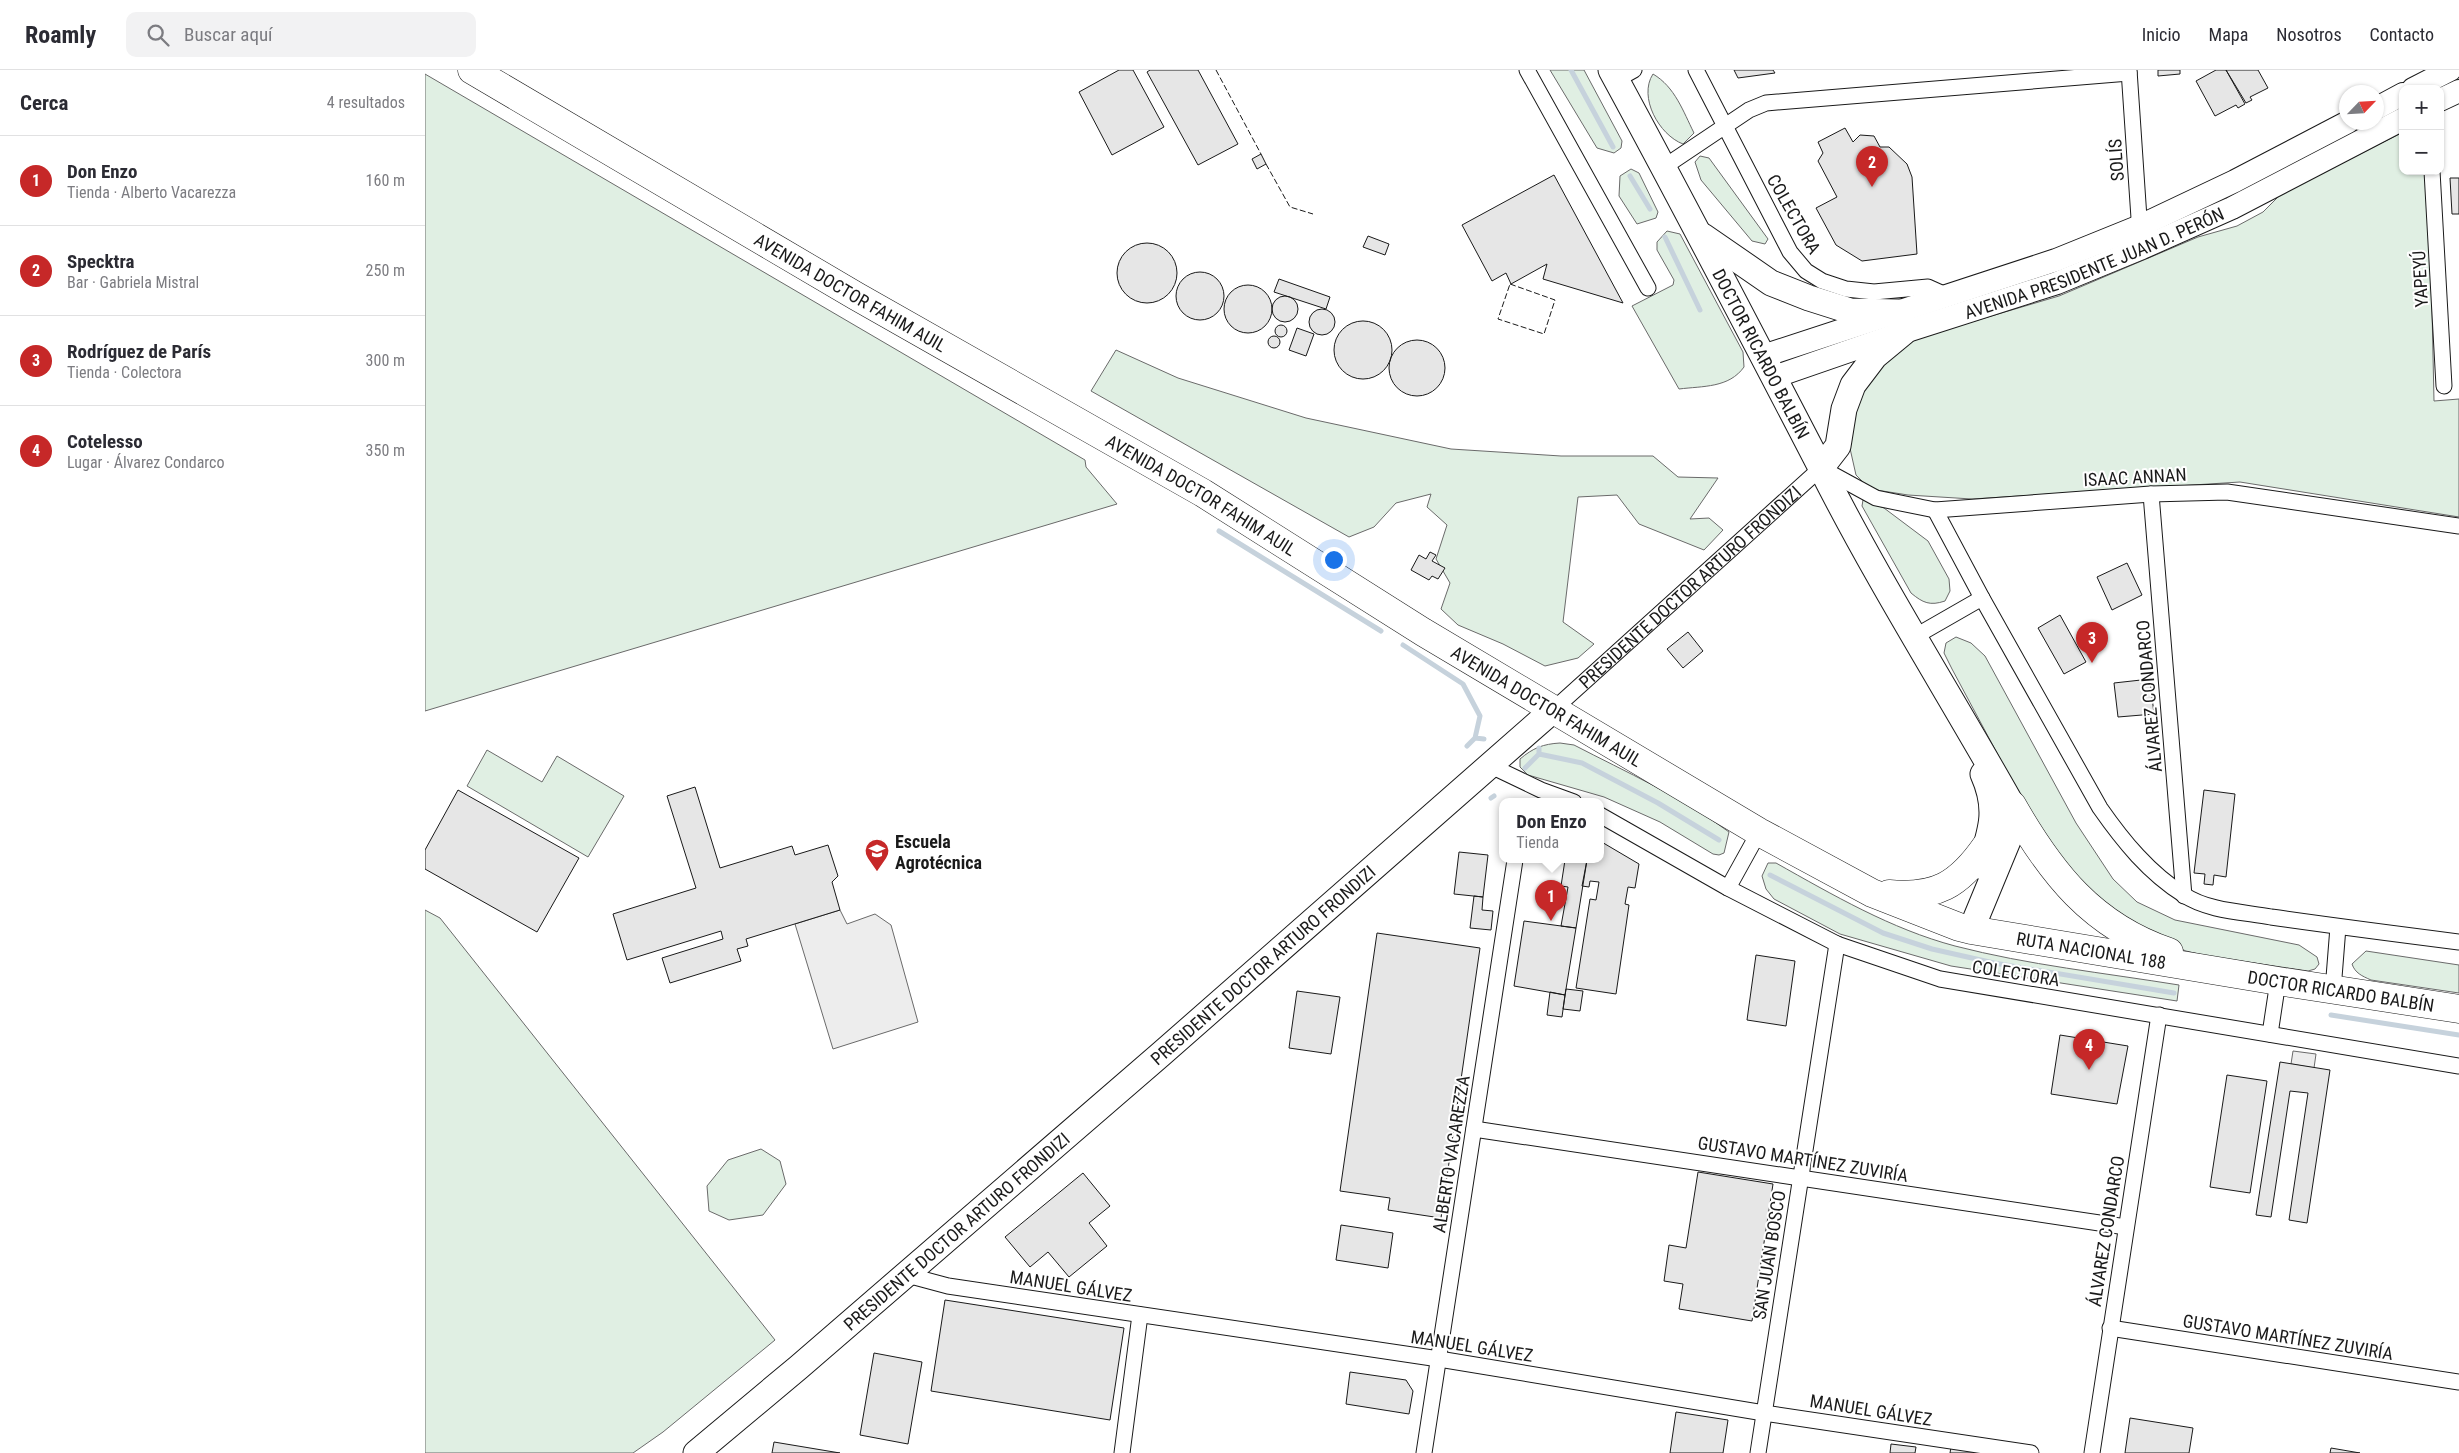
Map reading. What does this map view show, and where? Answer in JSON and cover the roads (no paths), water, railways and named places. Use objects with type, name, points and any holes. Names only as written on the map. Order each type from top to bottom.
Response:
[{"type":"highway","name":"AVENIDA DOCTOR FAHIM AUIL","points":[[472,70],[856,296],[1203,493],[1423,632],[1759,832],[1872,893],[1965,929]]},
{"type":"highway","points":[[2012,805],[2047,863],[2088,907],[2140,941],[2224,972]]},
{"type":"highway","points":[[1872,893],[1907,896],[1933,893],[1949,886],[1975,863],[1986,846]]},
{"type":"highway","name":"RUTA NACIONAL 188","points":[[1965,929],[2224,972]]},
{"type":"highway","name":"DOCTOR RICARDO BALBÍN","points":[[2224,972],[2459,1008]]},
{"type":"main road","points":[[2423,82],[2450,70]]},
{"type":"main road","name":"DOCTOR RICARDO BALBÍN","points":[[1621,73],[1664,167],[1701,234],[1821,468],[1914,637],[2012,805],[2014,821],[2012,831],[1965,929]]},
{"type":"main road","points":[[2444,98],[2459,91]]},
{"type":"main road","points":[[2384,104],[2399,96]]},
{"type":"main road","name":"AVENIDA PRESIDENTE JUAN D. PERÓN","points":[[1769,367],[1901,322],[2057,283],[2232,208],[2399,121]]},
{"type":"main road","name":"AVENIDA PRESIDENTE JUAN D. PERÓN","points":[[1901,322],[1948,296],[2056,260],[2139,226],[2235,181],[2339,127]]},
{"type":"main road","points":[[1701,234],[1771,283],[1849,311],[1901,322],[1853,385],[1844,410],[1838,446],[1821,468]]},
{"type":"main road","name":"DOCTOR RICARDO BALBÍN","points":[[1914,637],[1989,788],[1993,815],[1965,929]]},
{"type":"main road","name":"PRESIDENTE DOCTOR ARTURO FRONDIZI","points":[[696,1453],[907,1275],[1553,710]]},
{"type":"street","points":[[1527,70],[1648,288]]},
{"type":"street","name":"COLECTORA","points":[[1696,70],[1790,252],[1806,271],[1823,281],[1847,289],[1874,292],[1928,287],[1948,296]]},
{"type":"street","points":[[1664,167],[1749,110],[1766,103],[2129,71]]},
{"type":"street","name":"SOLÍS","points":[[2129,71],[2142,248]]},
{"type":"street","name":"YAPEYÚ","points":[[2432,175],[2445,386]]},
{"type":"street","name":"PRESIDENTE DOCTOR ARTURO FRONDIZI","points":[[1553,710],[1821,468]]},
{"type":"street","name":"ISAAC ANNAN","points":[[1821,468],[1876,498],[1935,510],[2151,494],[2227,492],[2459,530]]},
{"type":"street","name":"ÁLVAREZ CONDARCO","points":[[2151,494],[2184,896]]},
{"type":"street","points":[[1935,510],[1982,598],[2101,808],[2123,841],[2148,867],[2184,896],[2214,908],[2338,927],[2459,942]]},
{"type":"street","points":[[1914,637],[1982,598]]},
{"type":"street","points":[[1491,766],[1537,796]]},
{"type":"street","name":"COLECTORA","points":[[1604,817],[1729,888],[1837,944],[1940,979],[2459,1066]]},
{"type":"street","points":[[1729,888],[1759,832]]},
{"type":"street","name":"ALBERTO VACAREZZA","points":[[1424,1453],[1515,863]]},
{"type":"street","points":[[2333,990],[2338,927]]},
{"type":"street","name":"SAN JUAN BOSCO","points":[[1758,1453],[1837,944]]},
{"type":"street","points":[[2270,1034],[2278,981]]},
{"type":"street","name":"ÁLVAREZ CONDARCO","points":[[2092,1453],[2125,1227],[2159,1015]]},
{"type":"street","name":"GUSTAVO MARTÍNEZ ZUVIRÍA","points":[[1474,1129],[2125,1227]]},
{"type":"street","name":"MANUEL GÁLVEZ","points":[[907,1275],[948,1286],[1439,1360],[1764,1413],[2031,1453]]},
{"type":"street","points":[[1122,1453],[1140,1315]]},
{"type":"street","name":"GUSTAVO MARTÍNEZ ZUVIRÍA","points":[[2110,1328],[2459,1382]]},
{"type":"waterway","points":[[1571,70],[1613,147]]},
{"type":"waterway","points":[[1630,176],[1650,209]]},
{"type":"waterway","points":[[1665,237],[1700,310]]},
{"type":"waterway","points":[[1219,531],[1381,631]]},
{"type":"waterway","points":[[1403,645],[1463,684],[1480,716],[1475,738]]},
{"type":"waterway","points":[[1467,746],[1475,738],[1484,739]]},
{"type":"waterway","points":[[1539,748],[1539,754],[1582,763],[1658,803],[1719,840]]},
{"type":"waterway","points":[[1525,768],[1539,754]]},
{"type":"waterway","points":[[1770,875],[1883,933],[1932,949],[1994,963],[2174,993]]},
{"type":"waterway","points":[[2331,1015],[2459,1035]]},
{"type":"place","name":"Specktra","points":[[1872,187]]},
{"type":"place","name":"Rodríguez de París","points":[[2092,663]]},
{"type":"place","name":"Escuela Agrotécnica","points":[[877,872]]},
{"type":"place","name":"Don Enzo","points":[[1551,921]]},
{"type":"place","name":"Cotelesso","points":[[2089,1070]]}]
